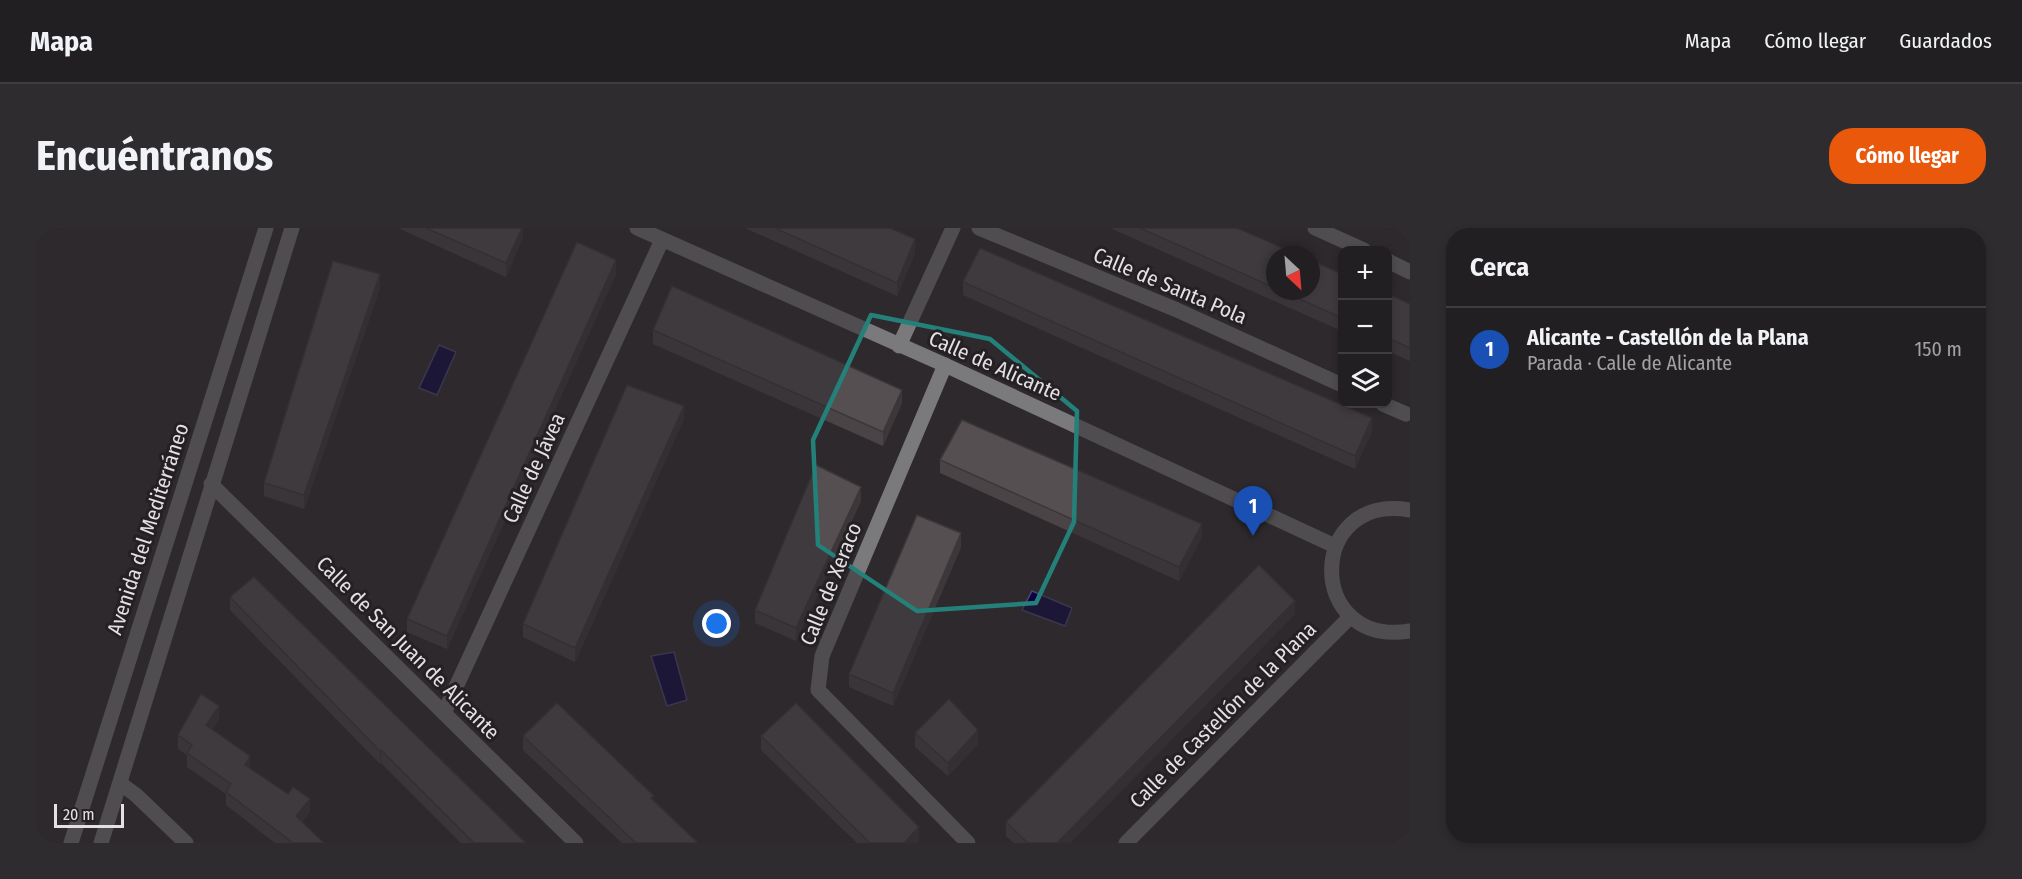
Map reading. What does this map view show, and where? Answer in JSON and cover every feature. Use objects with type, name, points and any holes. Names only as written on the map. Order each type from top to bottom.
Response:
[{"type":"street","name":"Avenida del Mediterráneo","points":[[71,843],[266,228]]},
{"type":"street","points":[[101,843],[292,228]]},
{"type":"street","name":"Calle de Alicante","points":[[637,228],[945,365],[1335,546]]},
{"type":"street","points":[[899,346],[953,228]]},
{"type":"street","name":"Calle de Santa Pola","points":[[980,228],[1177,310],[1338,383]]},
{"type":"street","points":[[1315,228],[1355,246]]},
{"type":"street","name":"Calle de Jávea","points":[[444,713],[662,240]]},
{"type":"street","points":[[1392,263],[1410,272]]},
{"type":"street","name":"Calle de Xeraco","points":[[945,365],[822,656],[818,690],[968,843]]},
{"type":"street","points":[[1392,408],[1406,414]]},
{"type":"street","name":"Calle de San Juan de Alicante","points":[[211,484],[576,843]]},
{"type":"street","points":[[1410,510],[1394,507],[1376,510],[1359,518],[1345,530],[1335,546],[1330,565],[1331,584],[1338,602],[1350,617],[1379,632],[1410,631]]},
{"type":"street","name":"Calle de Castellón de la Plana","points":[[1126,843],[1350,617]]},
{"type":"street","points":[[121,784],[186,843]]},
{"type":"highlighted area","points":[[871,315],[990,339],[1077,411],[1074,522],[1036,603],[917,611],[818,545],[813,440]]},
{"type":"shaded area","points":[[439,345],[456,352],[437,395],[419,388]]},
{"type":"shaded area","points":[[1032,591],[1072,608],[1065,626],[1022,610]]},
{"type":"shaded area","points":[[674,652],[687,700],[667,706],[651,656]]},
{"type":"building","points":[[426,228],[522,228],[506,263]]},
{"type":"building","points":[[775,228],[890,228],[915,239],[897,283]]},
{"type":"building","points":[[1140,228],[1237,228],[1278,246],[1266,246],[1266,284]]},
{"type":"building","points":[[577,242],[616,260],[447,636],[407,619]]},
{"type":"building","points":[[980,248],[1338,403],[1338,408],[1349,408],[1372,418],[1355,456],[963,282]]},
{"type":"building","points":[[333,261],[380,274],[304,495],[264,483]]},
{"type":"building","points":[[1320,264],[1338,272],[1338,316],[1302,300],[1320,300]]},
{"type":"building","points":[[672,286],[902,390],[883,432],[653,330]]},
{"type":"building","points":[[1392,296],[1410,304],[1410,348],[1392,340]]},
{"type":"building","points":[[627,385],[684,406],[575,648],[523,624]]},
{"type":"building","points":[[962,420],[1202,524],[1179,567],[940,460]]},
{"type":"building","points":[[816,465],[861,487],[796,628],[755,610]]},
{"type":"building","points":[[917,515],[961,533],[893,693],[849,674]]},
{"type":"building","points":[[1259,565],[1295,601],[1057,843],[1028,843],[1006,822]]},
{"type":"building","points":[[254,577],[526,843],[474,843],[380,751],[230,597]]},
{"type":"building","points":[[201,694],[219,706],[206,725],[250,756],[245,765],[288,794],[293,787],[310,799],[296,816],[324,843],[293,843],[226,792],[231,784],[187,753],[192,745],[178,735]]},
{"type":"building","points":[[949,699],[978,730],[948,763],[915,733]]},
{"type":"building","points":[[557,703],[654,796],[651,798],[698,843],[636,843],[523,736]]},
{"type":"building","points":[[796,703],[919,827],[904,843],[870,843],[761,736]]},
{"type":"place","name":"Alicante - Castellón de la Plana","points":[[1253,536]]}]
